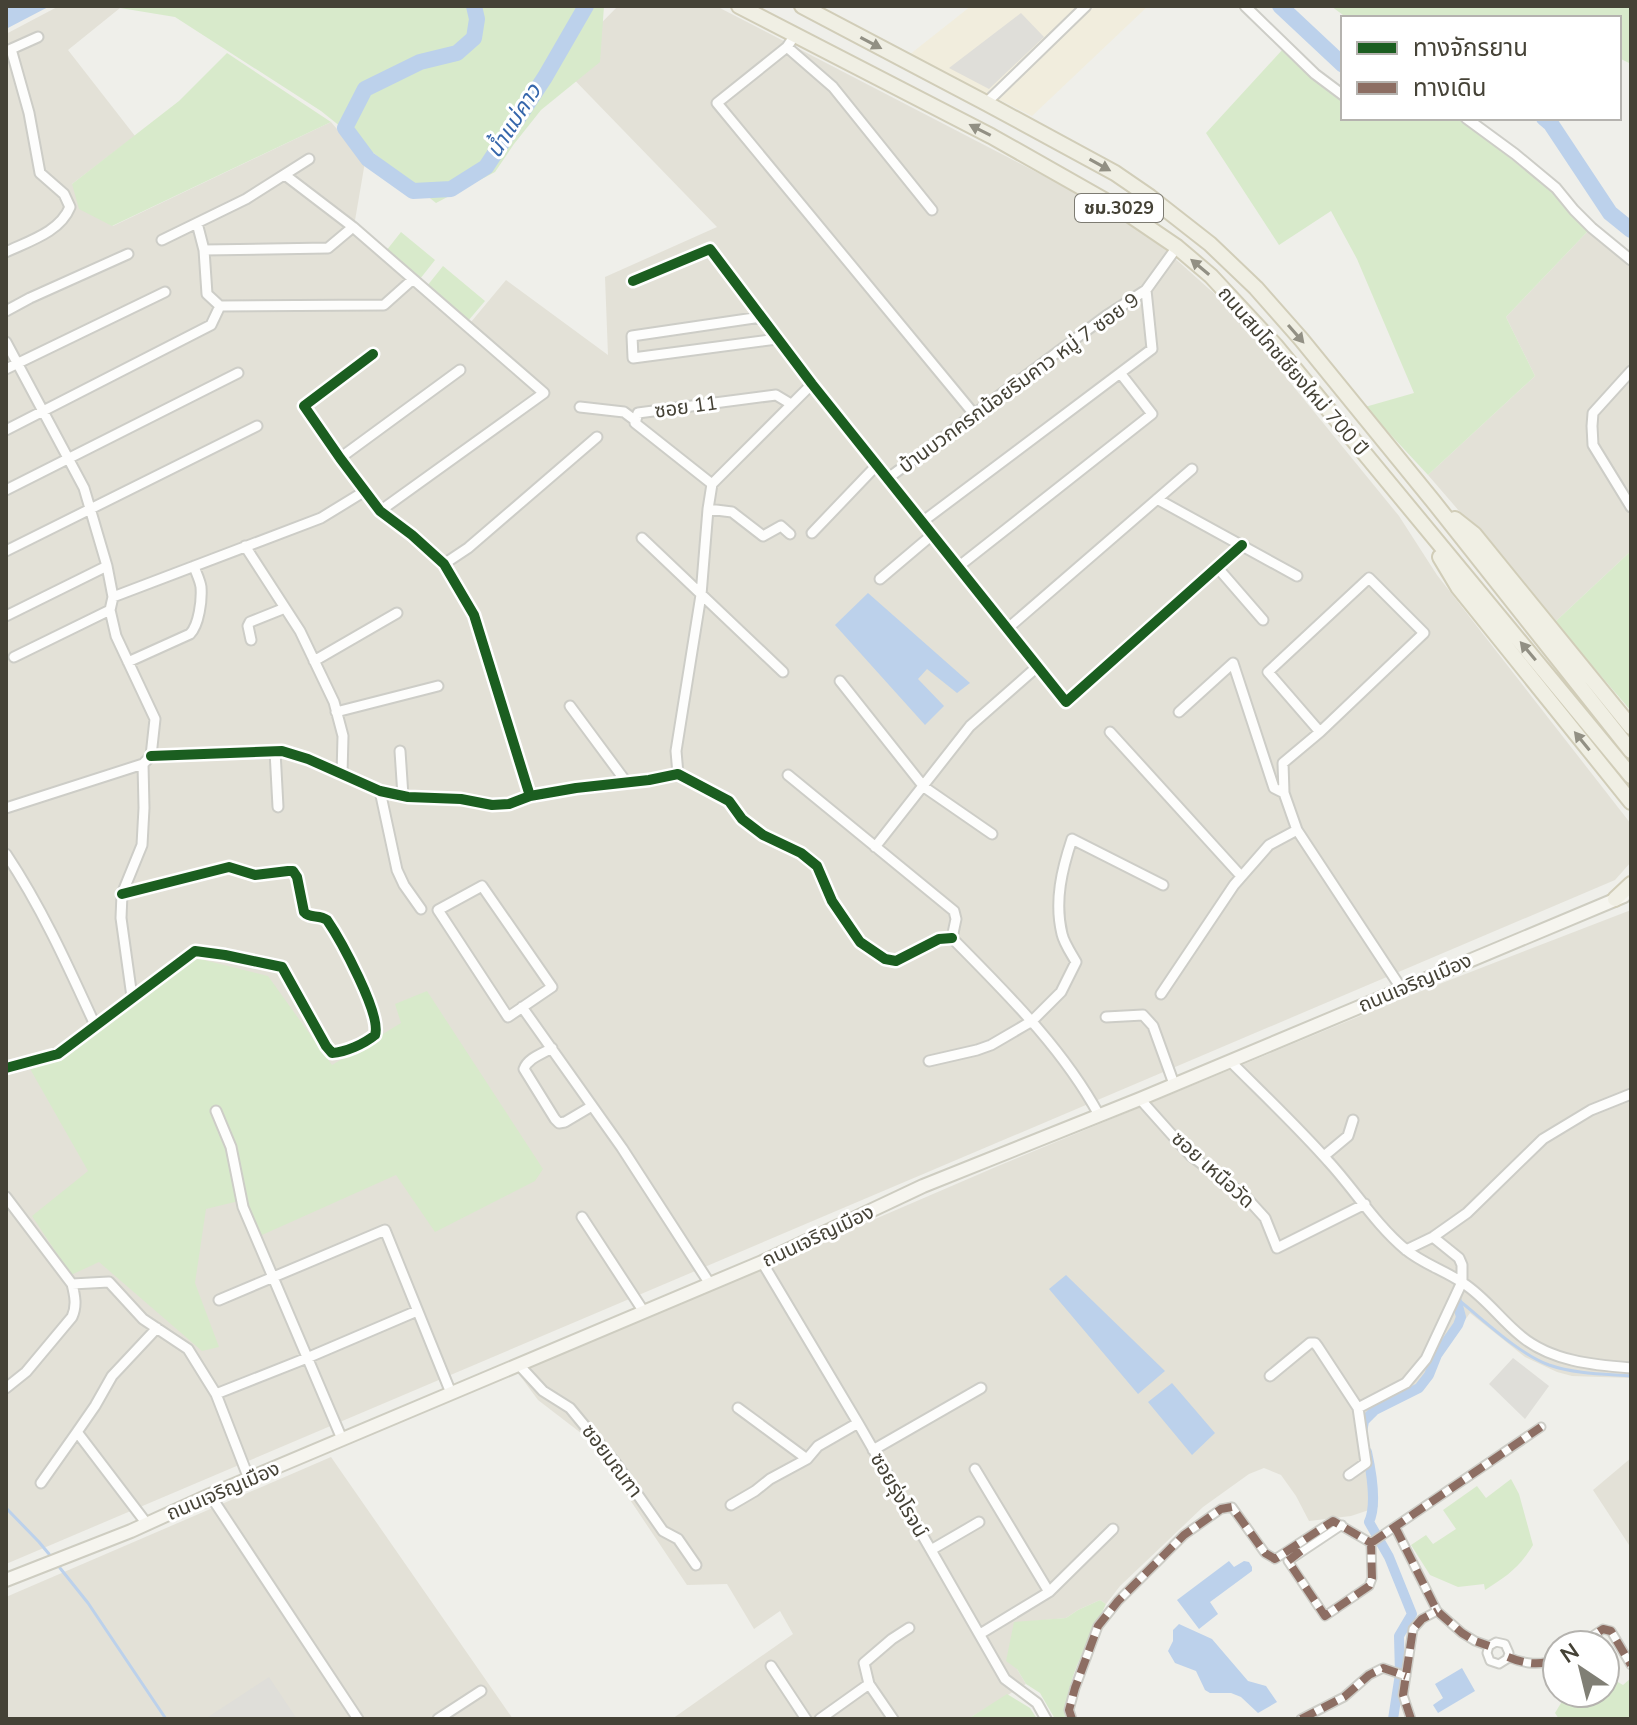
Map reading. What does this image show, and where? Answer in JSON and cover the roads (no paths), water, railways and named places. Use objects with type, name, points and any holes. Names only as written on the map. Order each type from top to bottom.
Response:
[{"type":"main road","name":"ถนนสมโภชเชียงใหม่ 700 ปี","points":[[739,6],[791,41],[991,136],[1127,213],[1177,247],[1211,276],[1275,345],[1631,776]]},
{"type":"main road","name":"ถนนสมโภชเชียงใหม่ 700 ปี","points":[[802,6],[1115,173],[1210,244],[1256,288],[1301,339],[1631,751]]},
{"type":"main road","points":[[1433,501],[1474,534],[1631,727]]},
{"type":"main road","points":[[1416,516],[1458,587],[1631,802]]},
{"type":"main road","points":[[1615,899],[1631,884]]},
{"type":"main road","points":[[1615,899],[1631,894]]},
{"type":"main road","name":"ถนนเจริญเมือง","points":[[6,1580],[147,1524],[762,1262],[923,1186],[1140,1099],[1615,899]]},
{"type":"street","points":[[986,103],[1086,6]]},
{"type":"street","points":[[1245,6],[1315,74],[1341,94]]},
{"type":"street","points":[[6,252],[53,229],[66,218],[70,207],[64,194],[40,173],[29,113],[9,50],[38,37]]},
{"type":"street","points":[[932,210],[833,87],[791,41],[717,103],[974,414]]},
{"type":"street","points":[[1469,120],[1556,188],[1592,228],[1631,260]]},
{"type":"street","points":[[162,240],[246,199],[309,159]]},
{"type":"street","points":[[285,175],[353,227],[544,393],[380,511]]},
{"type":"street","points":[[197,223],[204,250],[207,294],[220,306],[384,305],[412,280]]},
{"type":"street","points":[[204,250],[328,248],[353,227]]},
{"type":"street","name":"บ้านบวกครกน้อยริมคาว หมู่ 7 ซอย 9","points":[[887,479],[1106,316],[1146,290],[1177,247]]},
{"type":"street","points":[[633,281],[710,249],[812,384],[1066,702],[1242,545]]},
{"type":"street","points":[[6,311],[128,254]]},
{"type":"street","points":[[922,522],[1152,349],[1146,290]]},
{"type":"street","points":[[6,369],[165,292]]},
{"type":"street","points":[[6,430],[211,325],[220,306]]},
{"type":"street","points":[[761,317],[632,336],[633,358],[777,339]]},
{"type":"street","points":[[6,342],[84,488],[107,566],[113,597],[110,610],[116,636],[155,719],[151,756],[143,764],[6,808]]},
{"type":"street","points":[[373,354],[304,406],[380,511],[444,564],[474,615],[530,796]]},
{"type":"street","points":[[340,458],[460,370]]},
{"type":"street","points":[[1631,371],[1593,413],[1592,426],[1593,445],[1631,507]]},
{"type":"street","points":[[6,490],[238,373]]},
{"type":"street","points":[[958,567],[1152,414],[1121,374]]},
{"type":"street","points":[[678,774],[676,751],[701,595],[712,484],[812,384]]},
{"type":"street","name":"ซอย 11","points":[[712,484],[635,423],[638,413],[776,395],[791,404]]},
{"type":"street","points":[[580,407],[624,412],[636,421]]},
{"type":"street","points":[[6,551],[257,426]]},
{"type":"street","points":[[444,564],[468,548],[597,437]]},
{"type":"street","points":[[812,533],[877,465]]},
{"type":"street","points":[[1007,629],[1192,469]]},
{"type":"street","points":[[113,597],[321,518],[365,491]]},
{"type":"street","points":[[1157,499],[1297,576]]},
{"type":"street","points":[[708,509],[732,512],[763,536],[781,526],[790,534]]},
{"type":"street","points":[[880,579],[932,535]]},
{"type":"street","points":[[642,538],[783,672]]},
{"type":"street","points":[[245,546],[300,631],[334,702],[343,736],[342,775]]},
{"type":"street","points":[[6,616],[107,566]]},
{"type":"street","points":[[128,662],[195,629],[201,586],[194,566]]},
{"type":"street","points":[[1217,567],[1263,620]]},
{"type":"street","points":[[1320,732],[1268,672],[1369,578],[1424,633],[1320,732],[1283,763],[1284,793],[1297,830],[1401,988]]},
{"type":"street","points":[[251,640],[250,622],[285,608]]},
{"type":"street","points":[[14,657],[110,610]]},
{"type":"street","points":[[314,661],[397,613]]},
{"type":"street","points":[[1179,712],[1233,663],[1274,788],[1284,793]]},
{"type":"street","points":[[875,847],[970,726],[1037,667]]},
{"type":"street","points":[[840,681],[924,787],[992,834]]},
{"type":"street","points":[[336,712],[438,686]]},
{"type":"street","points":[[570,706],[627,783]]},
{"type":"street","points":[[1110,732],[1241,876]]},
{"type":"street","points":[[275,751],[278,807]]},
{"type":"street","points":[[151,756],[282,751],[308,759],[380,791],[492,805],[576,788],[678,774],[729,801],[742,819],[763,835],[801,853],[817,866],[832,901],[860,942],[885,959],[896,961],[939,939],[952,938]]},
{"type":"street","points":[[400,751],[403,796]]},
{"type":"street","points":[[132,997],[121,918],[122,894],[142,845],[143,764]]},
{"type":"street","points":[[788,775],[954,911],[956,919],[952,938]]},
{"type":"street","points":[[380,791],[397,870],[421,909]]},
{"type":"street","points":[[1161,994],[1241,876],[1269,845],[1297,830]]},
{"type":"street","points":[[929,1061],[991,1045],[1032,1021],[1061,992],[1076,962],[1062,936],[1058,907],[1062,870],[1072,839],[1163,885]]},
{"type":"street","points":[[6,854],[56,940],[95,1025]]},
{"type":"street","points":[[6,1068],[58,1054],[195,951],[282,967],[330,1052],[338,1053],[372,1038],[377,1031],[363,986],[332,927],[322,916],[309,916],[304,912],[293,871],[255,875],[229,867],[122,894]]},
{"type":"street","points":[[482,886],[552,987],[522,1007],[508,1017],[438,910],[482,886]]},
{"type":"street","points":[[952,938],[1032,1021],[1084,1088],[1099,1115]]},
{"type":"street","points":[[522,1007],[622,1148],[710,1284]]},
{"type":"street","points":[[1106,1017],[1143,1015],[1153,1026],[1174,1084]]},
{"type":"street","points":[[552,1048],[531,1059],[524,1069],[555,1119],[559,1123],[565,1122],[592,1106]]},
{"type":"street","points":[[1230,1061],[1324,1156],[1381,1226],[1406,1250],[1462,1282],[1521,1337],[1542,1351],[1603,1366],[1631,1368]]},
{"type":"street","points":[[1406,1250],[1433,1237],[1467,1213],[1543,1139],[1591,1110],[1631,1094]]},
{"type":"street","name":"ซอย เหนือวัด","points":[[1140,1099],[1190,1155],[1245,1196],[1265,1218],[1277,1248],[1365,1204]]},
{"type":"street","points":[[216,1111],[231,1147],[243,1207],[342,1439]]},
{"type":"street","points":[[1324,1156],[1348,1136],[1353,1120]]},
{"type":"street","points":[[6,1197],[72,1284],[75,1300],[72,1317],[26,1372],[6,1388]]},
{"type":"street","points":[[582,1217],[644,1312]]},
{"type":"street","points":[[219,1300],[385,1230],[451,1393]]},
{"type":"street","points":[[1358,1408],[1406,1383],[1426,1359],[1462,1282],[1459,1258],[1433,1237]]},
{"type":"street","name":"ซอยรุ่งโรจน์","points":[[762,1262],[1005,1679],[1037,1703],[1046,1719]]},
{"type":"street","points":[[72,1284],[109,1282],[143,1319],[188,1349],[216,1394],[249,1479]]},
{"type":"street","points":[[216,1394],[417,1311]]},
{"type":"street","points":[[41,1483],[95,1406],[112,1376],[157,1328]]},
{"type":"street","points":[[1270,1376],[1310,1343],[1315,1343],[1358,1408],[1366,1463],[1349,1475]]},
{"type":"street","name":"ซอยมณฑา","points":[[519,1365],[543,1391],[570,1408],[617,1465],[663,1531],[678,1539],[696,1565]]},
{"type":"street","points":[[873,1450],[981,1388]]},
{"type":"street","points":[[738,1408],[807,1459]]},
{"type":"street","points":[[731,1505],[807,1459],[818,1446],[858,1423]]},
{"type":"street","points":[[1371,1543],[1541,1427]]},
{"type":"street","points":[[77,1432],[147,1524]]},
{"type":"street","points":[[975,1469],[1049,1592]]},
{"type":"street","points":[[210,1495],[358,1719]]},
{"type":"street","points":[[1072,1719],[1069,1710],[1075,1688],[1098,1626],[1141,1576],[1184,1535],[1221,1509],[1232,1507],[1265,1553],[1275,1559],[1333,1521],[1371,1543]]},
{"type":"street","points":[[931,1550],[979,1522]]},
{"type":"street","points":[[1342,1525],[1288,1561],[1325,1616],[1369,1586],[1372,1578],[1371,1543]]},
{"type":"street","points":[[980,1634],[1049,1592],[1113,1529]]},
{"type":"street","points":[[1392,1529],[1437,1611],[1462,1633],[1489,1646]]},
{"type":"street","points":[[1411,1719],[1403,1695],[1413,1629],[1422,1619],[1437,1611]]},
{"type":"street","points":[[893,1719],[869,1684],[864,1663],[909,1628]]},
{"type":"street","points":[[1496,1642],[1505,1644],[1509,1650],[1508,1657],[1504,1662],[1493,1663],[1487,1653],[1489,1646],[1496,1642]]},
{"type":"street","points":[[1508,1657],[1527,1664],[1541,1662]]},
{"type":"street","points":[[771,1666],[806,1719]]},
{"type":"street","points":[[1301,1719],[1344,1697],[1369,1675],[1383,1668],[1406,1676]]},
{"type":"street","points":[[820,1719],[869,1684]]},
{"type":"street","points":[[438,1719],[481,1691]]},
{"type":"water","points":[[6,6],[50,6],[6,29]]},
{"type":"water","points":[[868,593],[970,683],[957,693],[927,669],[918,679],[944,706],[925,725],[835,625]]},
{"type":"water","points":[[1066,1275],[1165,1371],[1138,1394],[1049,1289]]},
{"type":"water","points":[[1172,1383],[1215,1433],[1192,1455],[1148,1402]]},
{"type":"water","points":[[1229,1561],[1234,1567],[1244,1561],[1249,1562],[1252,1571],[1210,1602],[1218,1614],[1199,1629],[1177,1600]]},
{"type":"water","points":[[1179,1624],[1212,1639],[1248,1681],[1266,1686],[1277,1702],[1258,1713],[1241,1697],[1205,1690],[1196,1671],[1175,1663],[1168,1651],[1173,1641],[1173,1630]]},
{"type":"water","points":[[1462,1668],[1475,1691],[1438,1713],[1433,1705],[1443,1698],[1435,1684]]},
{"type":"waterway","name":"น้ำแม่คาว","points":[[474,6],[477,19],[474,38],[457,53],[420,62],[365,89],[345,128],[368,159],[413,191],[451,189],[486,167],[545,77],[586,6]]},
{"type":"waterway","name":"น้ำแม่คาว","points":[[1280,6],[1341,63]]},
{"type":"waterway","name":"น้ำแม่คาว","points":[[1546,120],[1610,213],[1631,230]]},
{"type":"waterway","points":[[1456,1298],[1537,1360],[1579,1372],[1631,1376]]},
{"type":"waterway","points":[[1362,1433],[1364,1421],[1375,1410],[1419,1388],[1429,1375],[1437,1355],[1461,1317],[1456,1298]]},
{"type":"waterway","points":[[1367,1452],[1373,1497],[1369,1522],[1389,1557],[1412,1614],[1399,1636],[1400,1674],[1393,1719]]},
{"type":"waterway","points":[[6,1508],[49,1554]]},
{"type":"waterway","points":[[60,1568],[88,1603],[166,1719]]}]
